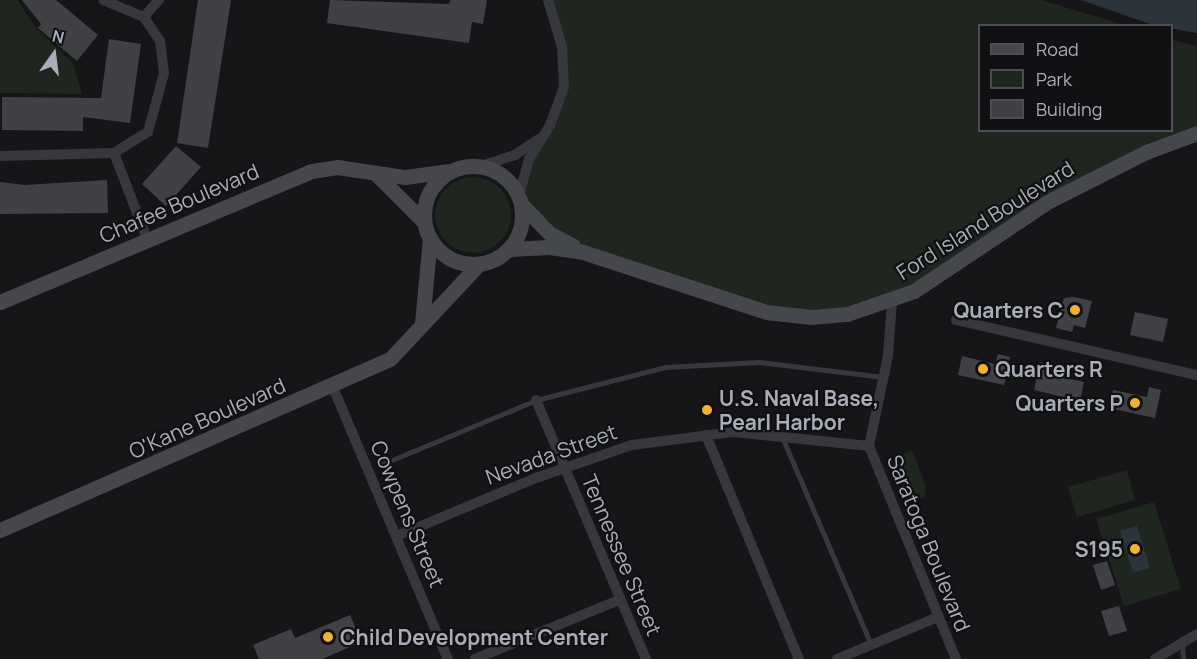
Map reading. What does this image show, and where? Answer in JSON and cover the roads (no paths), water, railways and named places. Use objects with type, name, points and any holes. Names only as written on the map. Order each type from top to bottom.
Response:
[{"type":"street","points":[[0,156],[114,153],[140,139],[155,117],[164,73],[162,49],[144,17],[103,0]]},
{"type":"street","points":[[144,17],[159,0]]},
{"type":"street","points":[[378,176],[424,222],[430,238],[450,259],[479,264],[509,249],[523,221],[521,200],[526,168],[544,135],[564,87],[562,47],[548,0]]},
{"type":"street","name":"Ford Island Boulevard","points":[[509,249],[549,247],[583,252],[778,314],[848,314],[892,301],[928,283],[1049,201],[1146,152],[1197,133]]},
{"type":"street","points":[[424,222],[429,193],[450,171],[481,166],[515,155],[544,135]]},
{"type":"street","points":[[114,153],[147,240]]},
{"type":"street","points":[[481,166],[504,176],[521,200]]},
{"type":"street","name":"Chafee Boulevard","points":[[0,302],[312,171],[337,167],[378,176],[450,171]]},
{"type":"street","name":"Ford Island Boulevard","points":[[521,200],[549,233],[583,252]]},
{"type":"street","points":[[421,329],[430,238]]},
{"type":"street","name":"O'Kane Boulevard","points":[[0,530],[390,359],[421,329],[479,264]]},
{"type":"street","name":"Saratoga Boulevard","points":[[892,301],[883,377],[869,446],[956,659]]},
{"type":"street","points":[[956,320],[1197,375]]},
{"type":"street","name":"Cowpens Street","points":[[332,385],[448,659]]},
{"type":"street","name":"Tennessee Street","points":[[536,400],[646,659]]},
{"type":"street","points":[[706,435],[798,659]]},
{"type":"street","name":"Nevada Street","points":[[397,536],[564,467],[632,445],[706,435],[782,435],[869,446]]},
{"type":"street","points":[[475,659],[619,600]]},
{"type":"street","points":[[837,659],[938,617]]},
{"type":"street","points":[[1155,659],[1197,634]]},
{"type":"lane","points":[[380,465],[536,400],[608,379],[712,363],[785,364],[883,377]]},
{"type":"lane","points":[[782,435],[871,645]]},
{"type":"lane","points":[[1182,644],[1183,659]]},
{"type":"place","name":"Quarters C","points":[[1075,310]]},
{"type":"place","name":"Quarters R","points":[[983,369]]},
{"type":"place","name":"Quarters P","points":[[1135,403]]},
{"type":"place","name":"U.S. Naval Base, Pearl Harbor","points":[[707,410]]},
{"type":"place","name":"S195","points":[[1135,549]]},
{"type":"place","name":"Child Development Center","points":[[328,637]]}]
